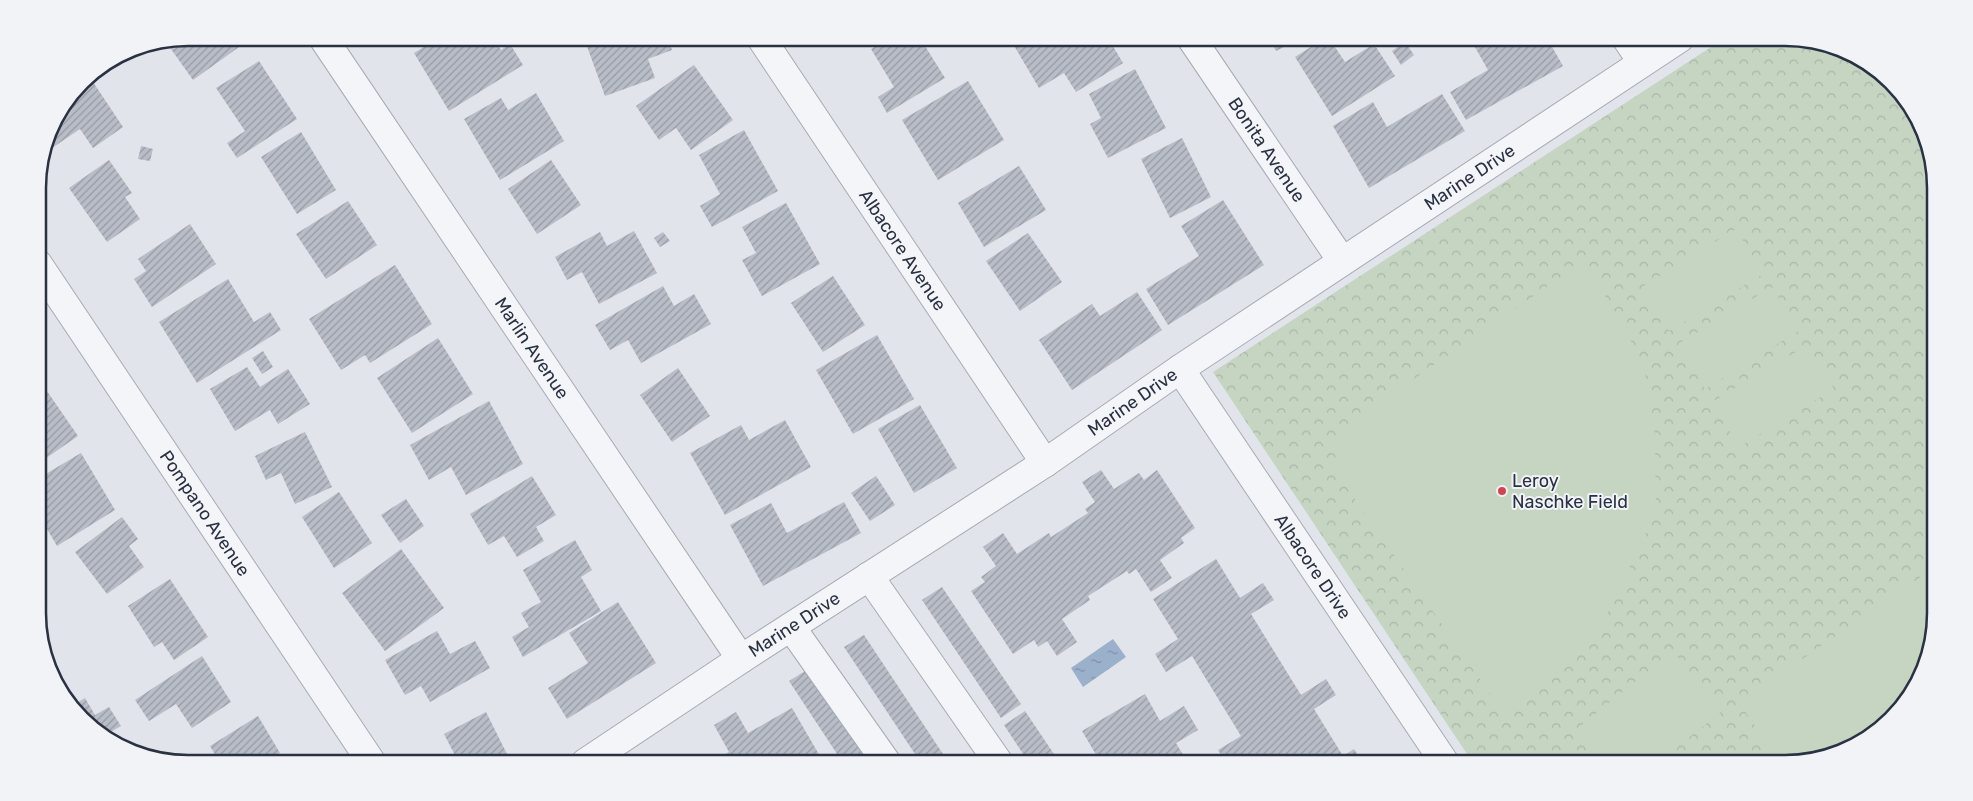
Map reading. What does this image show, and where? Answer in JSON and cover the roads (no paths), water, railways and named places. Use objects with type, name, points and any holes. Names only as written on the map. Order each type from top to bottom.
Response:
[{"type":"street","name":"Marlin Avenue","points":[[328,46],[741,659]]},
{"type":"street","name":"Albacore Avenue","points":[[766,46],[1045,463]]},
{"type":"street","name":"Bonita Avenue","points":[[1196,46],[1342,261]]},
{"type":"street","points":[[1631,46],[1642,62]]},
{"type":"street","name":"Marine Drive","points":[[596,755],[1045,463],[1180,369],[1667,46]]},
{"type":"street","name":"Pompano Avenue","points":[[47,277],[366,755]]},
{"type":"street","name":"Albacore Drive","points":[[1180,369],[1439,754]]},
{"type":"street","points":[[869,576],[993,754]]},
{"type":"street","points":[[791,627],[881,755]]},
{"type":"water","points":[[1113,639],[1126,657],[1083,687],[1071,668]]},
{"type":"place","name":"Leroy Naschke Field","points":[[1502,491]]}]
